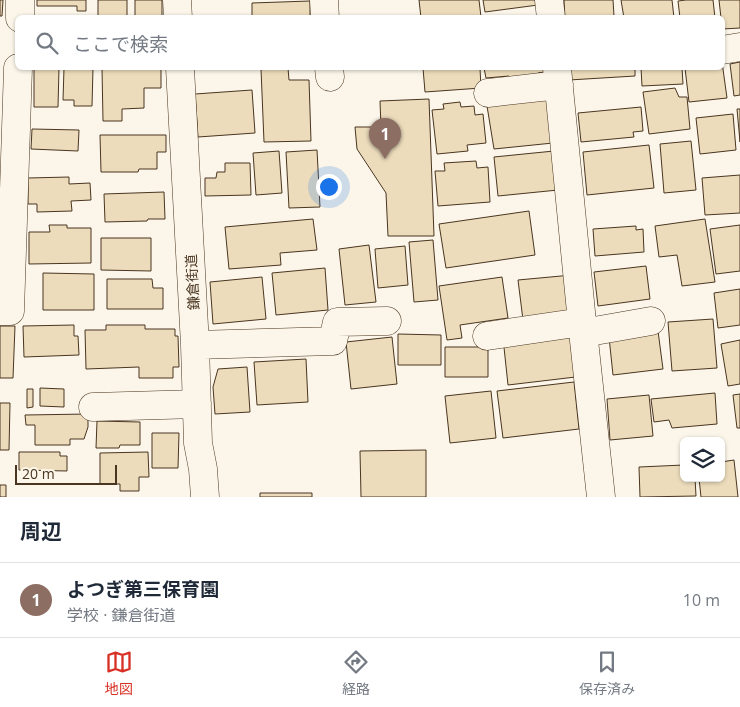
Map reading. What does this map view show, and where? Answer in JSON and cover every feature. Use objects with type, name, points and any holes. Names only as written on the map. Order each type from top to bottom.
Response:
[{"type":"street","points":[[20,0],[20,15]]},
{"type":"street","points":[[177,0],[178,15]]},
{"type":"street","points":[[324,0],[325,15]]},
{"type":"street","points":[[549,0],[551,15]]},
{"type":"street","points":[[725,50],[740,47]]},
{"type":"street","points":[[0,312],[10,311],[18,70]]},
{"type":"street","name":"鎌倉街道","points":[[180,70],[195,345],[198,443],[203,469],[205,497]]},
{"type":"street","points":[[488,93],[558,76],[582,327],[601,497]]},
{"type":"street","points":[[195,345],[333,341],[337,322],[387,321]]},
{"type":"street","points":[[487,336],[651,321]]},
{"type":"street","points":[[93,407],[197,404]]},
{"type":"building","points":[[0,0],[3,0],[2,16],[0,16]]},
{"type":"building","points":[[37,0],[86,0],[86,11],[77,11],[77,6],[37,6]]},
{"type":"building","points":[[98,0],[127,0],[127,15],[98,15]]},
{"type":"building","points":[[135,0],[162,0],[162,15],[135,15]]},
{"type":"building","points":[[419,0],[479,0],[481,15],[421,15]]},
{"type":"building","points":[[483,0],[537,0],[538,5],[485,12]]},
{"type":"building","points":[[564,0],[613,0],[614,15],[565,15]]},
{"type":"building","points":[[621,0],[672,0],[674,15],[624,15]]},
{"type":"building","points":[[713,0],[715,15],[680,15],[678,1]]},
{"type":"building","points":[[719,0],[740,0],[740,28],[725,29],[725,15],[721,15]]},
{"type":"building","points":[[310,1],[310,15],[252,15],[252,3]]},
{"type":"building","points":[[740,62],[740,95],[734,96],[730,64]]},
{"type":"building","points":[[34,70],[59,70],[58,107],[34,107]]},
{"type":"building","points":[[64,70],[93,70],[92,106],[74,106],[74,100],[63,100]]},
{"type":"building","points":[[102,70],[161,70],[161,88],[144,88],[144,108],[122,109],[122,121],[103,121]]},
{"type":"building","points":[[261,70],[288,70],[289,80],[309,80],[311,141],[264,142]]},
{"type":"building","points":[[423,70],[480,70],[481,88],[425,92]]},
{"type":"building","points":[[484,70],[552,71],[538,73],[539,81],[510,84],[509,76],[486,78]]},
{"type":"building","points":[[568,70],[635,70],[635,76],[569,80]]},
{"type":"building","points":[[641,70],[682,70],[683,84],[642,86]]},
{"type":"building","points":[[685,70],[723,70],[727,98],[689,102]]},
{"type":"building","points":[[675,88],[679,97],[687,97],[690,129],[649,134],[643,92]]},
{"type":"building","points":[[252,90],[255,133],[198,137],[195,94]]},
{"type":"building","points":[[429,99],[434,236],[388,236],[386,193],[357,149],[355,127],[381,127],[380,101]]},
{"type":"building","points":[[547,99],[553,143],[494,149],[487,106]]},
{"type":"building","points":[[460,102],[461,107],[474,106],[475,115],[483,114],[486,143],[467,145],[468,151],[437,154],[432,110],[444,109],[443,104]]},
{"type":"building","points":[[641,107],[643,131],[633,132],[634,137],[581,142],[578,113]]},
{"type":"building","points":[[737,109],[740,109],[740,142]]},
{"type":"building","points":[[733,114],[736,150],[700,154],[696,118]]},
{"type":"building","points":[[32,129],[79,130],[78,151],[31,149]]},
{"type":"building","points":[[100,135],[166,135],[166,152],[157,152],[157,169],[139,169],[138,172],[101,172]]},
{"type":"building","points":[[691,141],[696,190],[664,193],[660,144]]},
{"type":"building","points":[[649,145],[654,188],[587,195],[583,152]]},
{"type":"building","points":[[317,150],[320,207],[289,208],[286,152]]},
{"type":"building","points":[[279,151],[282,193],[256,195],[253,153]]},
{"type":"building","points":[[554,151],[558,190],[498,196],[494,157]]},
{"type":"building","points":[[476,161],[477,168],[488,167],[490,202],[438,206],[435,171],[445,171],[444,163]]},
{"type":"building","points":[[225,163],[250,163],[251,195],[205,196],[205,178],[216,178],[217,172],[225,172]]},
{"type":"building","points":[[740,175],[740,213],[705,215],[702,178]]},
{"type":"building","points":[[69,177],[69,184],[90,183],[91,200],[71,201],[72,211],[37,212],[37,204],[28,204],[28,178]]},
{"type":"building","points":[[164,192],[165,219],[105,222],[104,194]]},
{"type":"building","points":[[529,211],[535,255],[446,268],[439,224]]},
{"type":"building","points":[[313,219],[317,250],[280,253],[281,265],[229,269],[225,227]]},
{"type":"building","points":[[705,219],[715,282],[682,286],[677,255],[659,257],[655,226]]},
{"type":"building","points":[[49,225],[67,225],[67,228],[91,228],[91,263],[29,264],[29,232],[50,232]]},
{"type":"building","points":[[740,225],[740,271],[716,274],[710,229]]},
{"type":"building","points":[[636,226],[636,230],[643,229],[644,252],[595,256],[593,229]]},
{"type":"building","points":[[101,238],[151,238],[151,271],[101,270]]},
{"type":"building","points":[[433,240],[438,300],[414,302],[409,242]]},
{"type":"building","points":[[369,245],[376,302],[345,305],[339,249]]},
{"type":"building","points":[[405,246],[408,285],[378,288],[375,249]]},
{"type":"building","points":[[646,266],[650,299],[598,306],[594,272]]},
{"type":"building","points":[[325,268],[328,310],[276,315],[272,273]]},
{"type":"building","points":[[43,273],[94,274],[94,310],[43,310]]},
{"type":"building","points":[[572,275],[577,322],[524,328],[518,280]]},
{"type":"building","points":[[262,277],[266,319],[213,324],[210,282]]},
{"type":"building","points":[[502,277],[508,318],[460,325],[462,338],[447,340],[439,286]]},
{"type":"building","points":[[107,279],[152,279],[153,288],[163,288],[163,309],[107,309]]},
{"type":"building","points":[[740,289],[740,325],[718,328],[714,293]]},
{"type":"building","points":[[713,319],[717,368],[672,371],[668,322]]},
{"type":"building","points":[[74,325],[74,336],[78,336],[79,355],[24,357],[23,326]]},
{"type":"building","points":[[106,325],[145,325],[145,329],[175,329],[175,336],[178,336],[179,367],[173,367],[173,378],[139,378],[139,367],[86,369],[85,330],[106,330]]},
{"type":"building","points":[[0,326],[15,326],[13,378],[0,378]]},
{"type":"building","points":[[579,330],[584,376],[508,385],[503,338]]},
{"type":"building","points":[[658,331],[663,369],[613,375],[609,337]]},
{"type":"building","points":[[398,334],[441,335],[441,365],[398,365]]},
{"type":"building","points":[[392,337],[397,384],[351,389],[346,342]]},
{"type":"building","points":[[740,340],[740,384],[728,386],[721,344]]},
{"type":"building","points":[[445,347],[488,347],[488,377],[445,377]]},
{"type":"building","points":[[306,359],[308,402],[257,405],[254,362]]},
{"type":"building","points":[[247,367],[250,412],[215,414],[213,387],[218,369]]},
{"type":"building","points":[[574,382],[579,429],[503,438],[497,391]]},
{"type":"building","points":[[40,388],[64,389],[64,407],[40,406]]},
{"type":"building","points":[[27,389],[33,389],[33,407],[27,408]]},
{"type":"building","points":[[491,391],[496,438],[450,443],[445,396]]},
{"type":"building","points":[[715,393],[717,424],[672,428],[669,420],[654,422],[651,399]]},
{"type":"building","points":[[740,394],[740,428],[737,428],[733,395]]},
{"type":"building","points":[[649,395],[653,436],[610,440],[607,399]]},
{"type":"building","points":[[0,403],[10,403],[9,450],[0,450]]},
{"type":"building","points":[[88,414],[88,427],[84,439],[70,439],[70,445],[35,445],[35,425],[26,425],[25,415]]},
{"type":"building","points":[[97,421],[140,422],[140,445],[120,445],[119,448],[96,448]]},
{"type":"building","points":[[152,433],[179,433],[178,468],[152,468]]},
{"type":"building","points":[[426,450],[426,497],[361,497],[360,451]]},
{"type":"building","points":[[19,452],[60,452],[60,456],[67,456],[67,471],[19,470]]},
{"type":"building","points":[[148,452],[149,477],[139,477],[139,491],[120,491],[120,484],[100,484],[100,453]]},
{"type":"building","points":[[734,460],[738,497],[701,497],[699,482],[725,482],[725,461]]},
{"type":"building","points":[[680,465],[680,482],[695,482],[696,496],[640,497],[639,467]]},
{"type":"building","points":[[0,485],[6,485],[6,497],[0,497]]},
{"type":"building","points":[[260,493],[312,493],[312,497],[260,497]]},
{"type":"place","name":"よつぎ第三保育園","points":[[385,159]]}]
